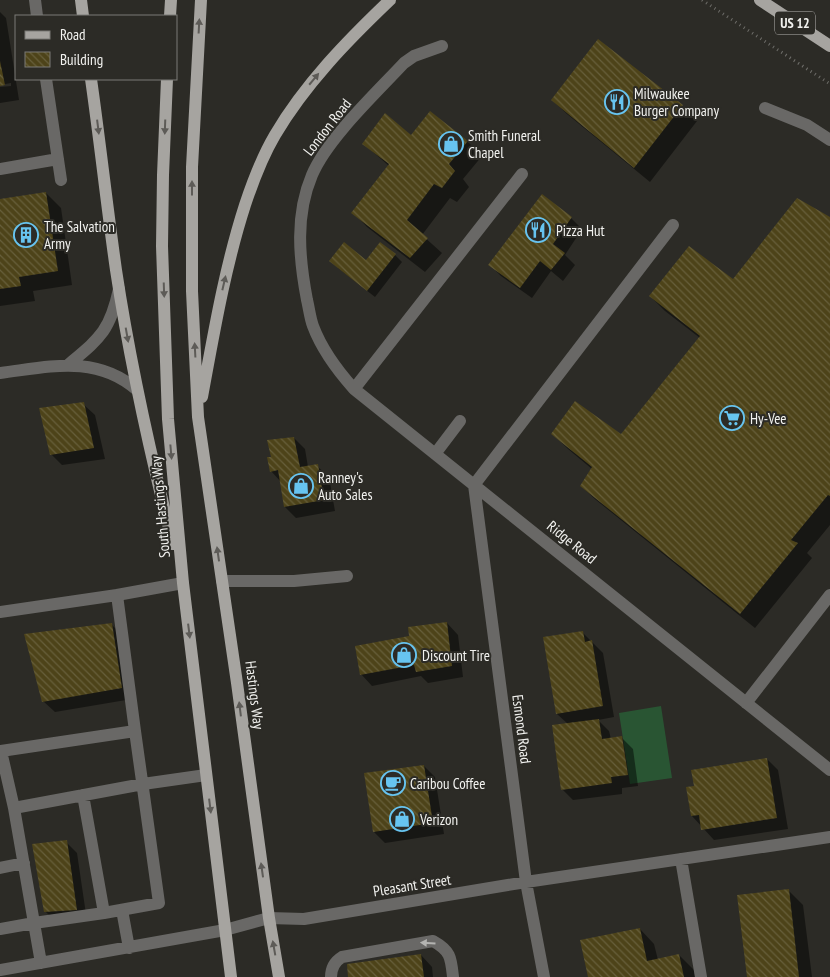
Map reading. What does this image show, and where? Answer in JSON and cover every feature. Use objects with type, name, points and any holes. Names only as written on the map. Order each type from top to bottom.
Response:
[{"type":"main road","points":[[81,0],[83,15]]},
{"type":"main road","points":[[170,15],[171,0]]},
{"type":"main road","points":[[198,417],[192,291],[192,166],[201,0]]},
{"type":"main road","points":[[198,417],[223,285],[242,215],[266,151],[285,118],[311,83],[342,48],[390,0]]},
{"type":"main road","name":"US 12","points":[[760,0],[830,46]]},
{"type":"main road","points":[[92,80],[119,287],[137,390],[152,460],[183,583]]},
{"type":"main road","name":"South Hastings Way","points":[[167,80],[162,246],[168,419],[183,583],[225,930]]},
{"type":"main road","name":"Hastings Way","points":[[198,417],[279,977]]},
{"type":"main road","points":[[225,930],[231,977]]},
{"type":"street","points":[[35,0],[37,15]]},
{"type":"street","name":"London Road","points":[[312,324],[303,280],[300,250],[300,226],[304,202],[312,175],[323,155],[345,126],[404,64],[414,56],[442,46]]},
{"type":"street","points":[[46,80],[61,180]]},
{"type":"street","points":[[765,108],[807,125],[830,140]]},
{"type":"street","points":[[0,169],[58,159]]},
{"type":"street","points":[[354,389],[522,174]]},
{"type":"street","points":[[474,485],[673,225]]},
{"type":"street","points":[[69,364],[104,332],[115,306],[119,287]]},
{"type":"street","name":"Ridge Road","points":[[312,324],[322,346],[354,389],[830,770]]},
{"type":"street","points":[[0,373],[69,364],[84,366],[120,377],[137,390]]},
{"type":"street","points":[[435,454],[460,421]]},
{"type":"street","name":"Esmond Road","points":[[474,485],[526,882],[544,977]]},
{"type":"street","points":[[222,581],[294,581],[347,576]]},
{"type":"street","points":[[0,612],[183,583]]},
{"type":"street","points":[[0,929],[159,904],[116,594]]},
{"type":"street","points":[[746,703],[830,595]]},
{"type":"street","points":[[41,963],[14,808],[1,752],[135,731]]},
{"type":"street","points":[[14,808],[143,784],[206,775]]},
{"type":"street","points":[[83,795],[104,913]]},
{"type":"street","name":"Pleasant Street","points":[[0,970],[225,930],[269,918],[304,919],[526,882],[830,837]]},
{"type":"street","points":[[681,859],[701,977]]},
{"type":"street","points":[[0,868],[24,863]]},
{"type":"street","points":[[122,910],[130,948]]},
{"type":"street","points":[[331,977],[336,962],[342,957],[433,941],[444,947],[450,958],[453,977]]},
{"type":"path","points":[[702,0],[830,84]]},
{"type":"green space","points":[[661,706],[672,778],[630,784],[619,713]]},
{"type":"building","name":"Milwaukee Burger Company","points":[[598,39],[683,105],[634,168],[551,100]]},
{"type":"building","points":[[0,61],[5,85],[0,86]]},
{"type":"building","points":[[430,111],[468,141],[449,164],[455,171],[442,188],[434,184],[407,220],[428,238],[410,258],[351,213],[389,164],[362,144],[385,113],[411,135]]},
{"type":"building","name":"The Salvation Army","points":[[46,192],[58,271],[19,277],[21,286],[0,289],[0,199]]},
{"type":"building","name":"Pizza Hut","points":[[542,194],[572,217],[553,244],[565,253],[551,270],[540,261],[520,288],[488,265]]},
{"type":"building","name":"Hy-Vee","points":[[797,198],[830,217],[830,496],[828,495],[791,540],[798,543],[740,614],[580,486],[592,467],[551,434],[575,401],[621,434],[700,336],[649,296],[689,246],[733,279]]},
{"type":"building","points":[[344,242],[366,260],[380,242],[396,254],[367,291],[329,261]]},
{"type":"building","points":[[84,402],[94,448],[50,455],[39,408]]},
{"type":"building","name":"Ranney's Auto Sales","points":[[294,437],[300,467],[318,464],[324,500],[284,507],[278,470],[270,472],[267,457],[271,457],[267,440]]},
{"type":"building","name":"Discount Tire","points":[[447,622],[452,666],[416,672],[414,665],[360,675],[355,646],[409,636],[408,627]]},
{"type":"building","points":[[112,623],[122,688],[42,702],[24,634]]},
{"type":"building","points":[[583,631],[585,642],[592,640],[603,706],[556,714],[543,637]]},
{"type":"building","points":[[599,719],[602,739],[622,736],[628,775],[611,777],[612,783],[561,790],[552,725]]},
{"type":"building","points":[[767,758],[777,818],[701,830],[699,815],[691,816],[686,787],[694,786],[691,770]]},
{"type":"building","points":[[424,765],[433,823],[373,832],[364,773]]},
{"type":"building","points":[[67,840],[77,910],[44,912],[32,844]]},
{"type":"building","points":[[789,889],[799,977],[747,977],[737,895]]},
{"type":"building","points":[[640,928],[647,961],[679,954],[684,977],[588,977],[580,940]]},
{"type":"building","points":[[421,954],[424,977],[348,977],[347,964]]},
{"type":"place","name":"Milwaukee Burger Company","points":[[617,102]]},
{"type":"place","name":"Smith Funeral Chapel","points":[[451,144]]},
{"type":"place","name":"Pizza Hut","points":[[538,230]]},
{"type":"place","name":"The Salvation Army","points":[[26,235]]},
{"type":"place","name":"Hy-Vee","points":[[732,418]]},
{"type":"place","name":"Ranney's Auto Sales","points":[[301,486]]},
{"type":"place","name":"Discount Tire","points":[[404,655]]},
{"type":"place","name":"Caribou Coffee","points":[[393,783]]},
{"type":"place","name":"Verizon","points":[[402,819]]}]
